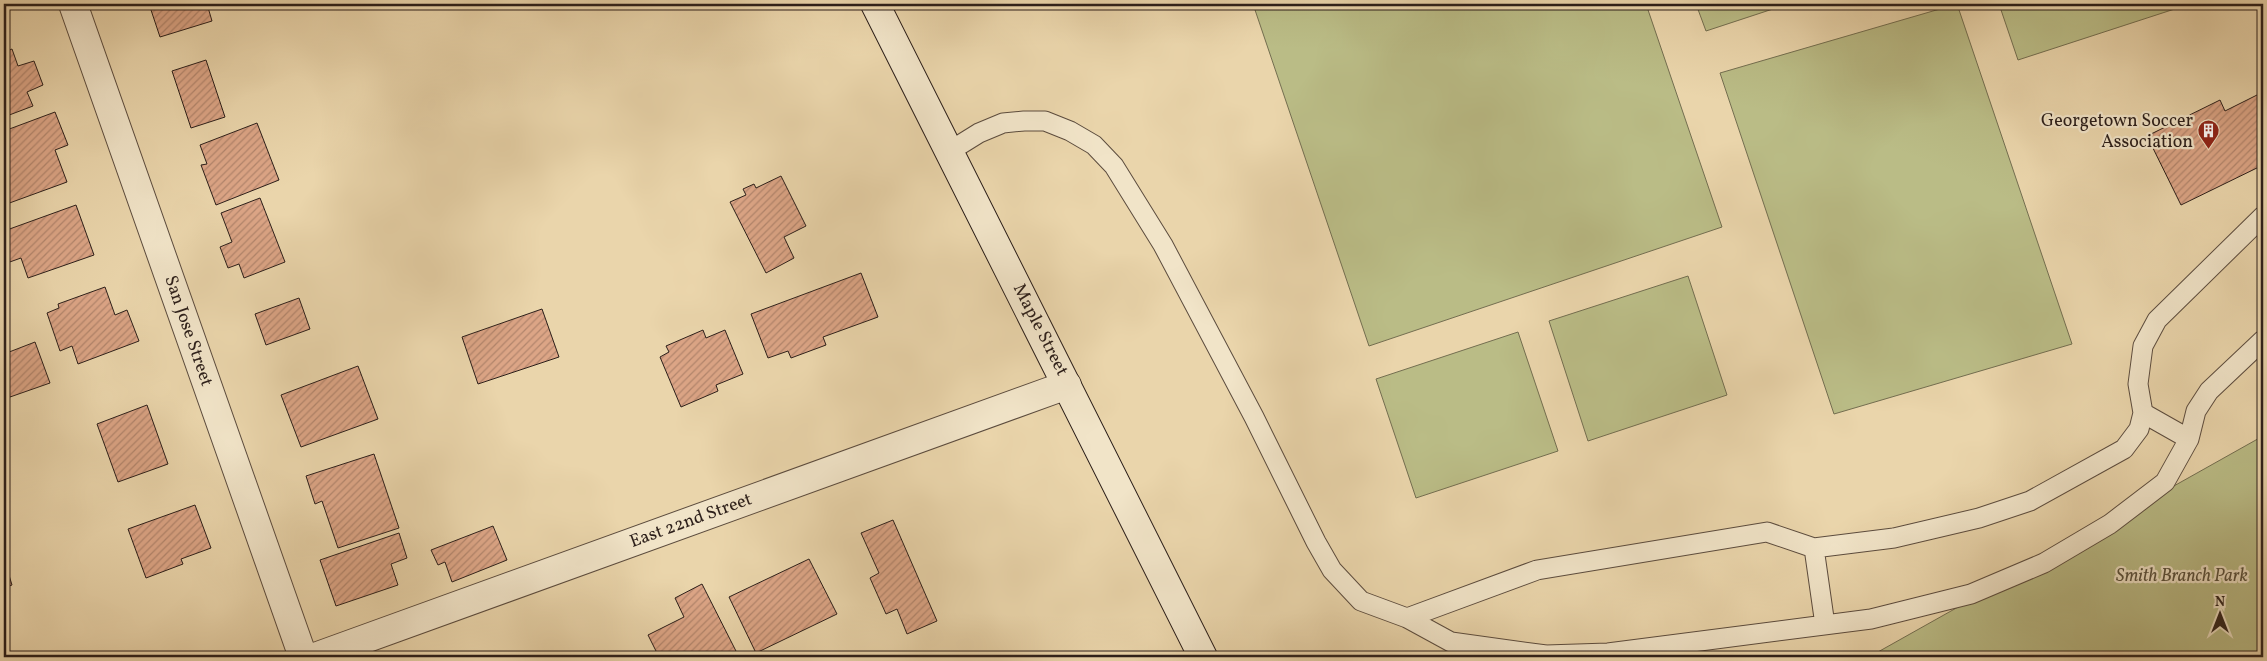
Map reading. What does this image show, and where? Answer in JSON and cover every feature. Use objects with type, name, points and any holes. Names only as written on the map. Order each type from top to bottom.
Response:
[{"type":"street","name":"San Jose Street","points":[[73,4],[303,657]]},
{"type":"street","name":"Maple Street","points":[[875,4],[1203,657]]},
{"type":"street","name":"East 22nd Street","points":[[315,657],[1068,385]]},
{"type":"lane","points":[[950,151],[979,133],[1003,122],[1045,121],[1070,131],[1094,145],[1114,166],[1163,245],[1332,570],[1360,601],[1407,618],[1451,642],[1546,655],[1608,653],[1872,619],[1971,594],[2044,563],[2110,524],[2165,482],[2189,439],[2196,411],[2209,391],[2263,340]]},
{"type":"lane","points":[[1407,618],[1537,570],[1767,532],[1814,548],[1894,538],[1979,518],[2030,501],[2124,449],[2139,429],[2143,413],[2138,384],[2143,346],[2157,320],[2263,216]]},
{"type":"lane","points":[[2143,413],[2189,439]]},
{"type":"lane","points":[[1814,548],[1825,625]]},
{"type":"green space","points":[[1253,4],[1646,4],[1722,227],[1369,346]]},
{"type":"green space","points":[[1696,4],[1788,4],[1706,31]]},
{"type":"green space","points":[[1957,4],[2072,344],[1834,414],[1720,73]]},
{"type":"green space","points":[[1999,4],[2190,4],[2018,60]]},
{"type":"green space","points":[[1688,276],[1727,395],[1588,441],[1549,321]]},
{"type":"green space","points":[[1518,332],[1558,451],[1416,498],[1376,379]]},
{"type":"green space","name":"Smith Branch Park","points":[[2263,436],[2263,657],[1869,657]]},
{"type":"building","points":[[149,4],[207,4],[212,21],[160,37]]},
{"type":"building","points":[[12,49],[18,66],[34,61],[43,85],[27,92],[33,106],[4,117],[4,52]]},
{"type":"building","points":[[206,60],[225,117],[191,128],[172,71]]},
{"type":"building","name":"Georgetown Soccer Association","points":[[2263,92],[2263,165],[2181,205],[2147,136],[2220,100],[2225,111]]},
{"type":"building","points":[[55,112],[68,145],[55,150],[67,182],[4,205],[4,131]]},
{"type":"building","points":[[257,123],[279,180],[216,205],[201,165],[207,164],[200,145]]},
{"type":"building","points":[[781,176],[806,226],[784,237],[794,258],[766,273],[730,202],[746,195],[743,189],[754,184],[756,188]]},
{"type":"building","points":[[260,198],[285,262],[244,278],[239,264],[228,268],[220,247],[232,242],[221,213]]},
{"type":"building","points":[[76,205],[94,255],[28,278],[21,258],[4,264],[4,231]]},
{"type":"building","points":[[861,273],[878,317],[823,337],[826,345],[791,358],[788,351],[768,358],[751,314]]},
{"type":"building","points":[[105,287],[115,315],[127,310],[139,341],[78,364],[72,346],[60,351],[47,313],[59,308],[58,304]]},
{"type":"building","points":[[299,298],[310,329],[266,345],[255,314]]},
{"type":"building","points":[[542,309],[559,357],[478,384],[462,337]]},
{"type":"building","points":[[703,330],[706,338],[725,330],[743,374],[716,385],[718,391],[681,407],[660,357],[669,352],[666,346]]},
{"type":"building","points":[[35,342],[50,383],[10,397],[4,380],[4,354]]},
{"type":"building","points":[[358,366],[378,419],[301,447],[281,395]]},
{"type":"building","points":[[147,405],[168,464],[118,482],[97,424]]},
{"type":"building","points":[[374,454],[399,528],[338,548],[322,501],[315,504],[306,476]]},
{"type":"building","points":[[195,505],[211,548],[181,559],[183,564],[146,578],[128,529]]},
{"type":"building","points":[[893,520],[937,621],[907,634],[897,609],[886,614],[870,578],[879,573],[861,533]]},
{"type":"building","points":[[493,526],[507,560],[452,582],[445,562],[438,565],[431,550]]},
{"type":"building","points":[[399,533],[407,558],[391,564],[398,585],[336,606],[320,560]]},
{"type":"building","points":[[4,559],[12,585],[4,588]]},
{"type":"building","points":[[809,559],[837,614],[756,653],[729,597]]},
{"type":"building","points":[[702,584],[739,657],[659,657],[648,635],[684,617],[675,598]]},
{"type":"place","name":"Georgetown Soccer Association","points":[[2209,150]]}]
